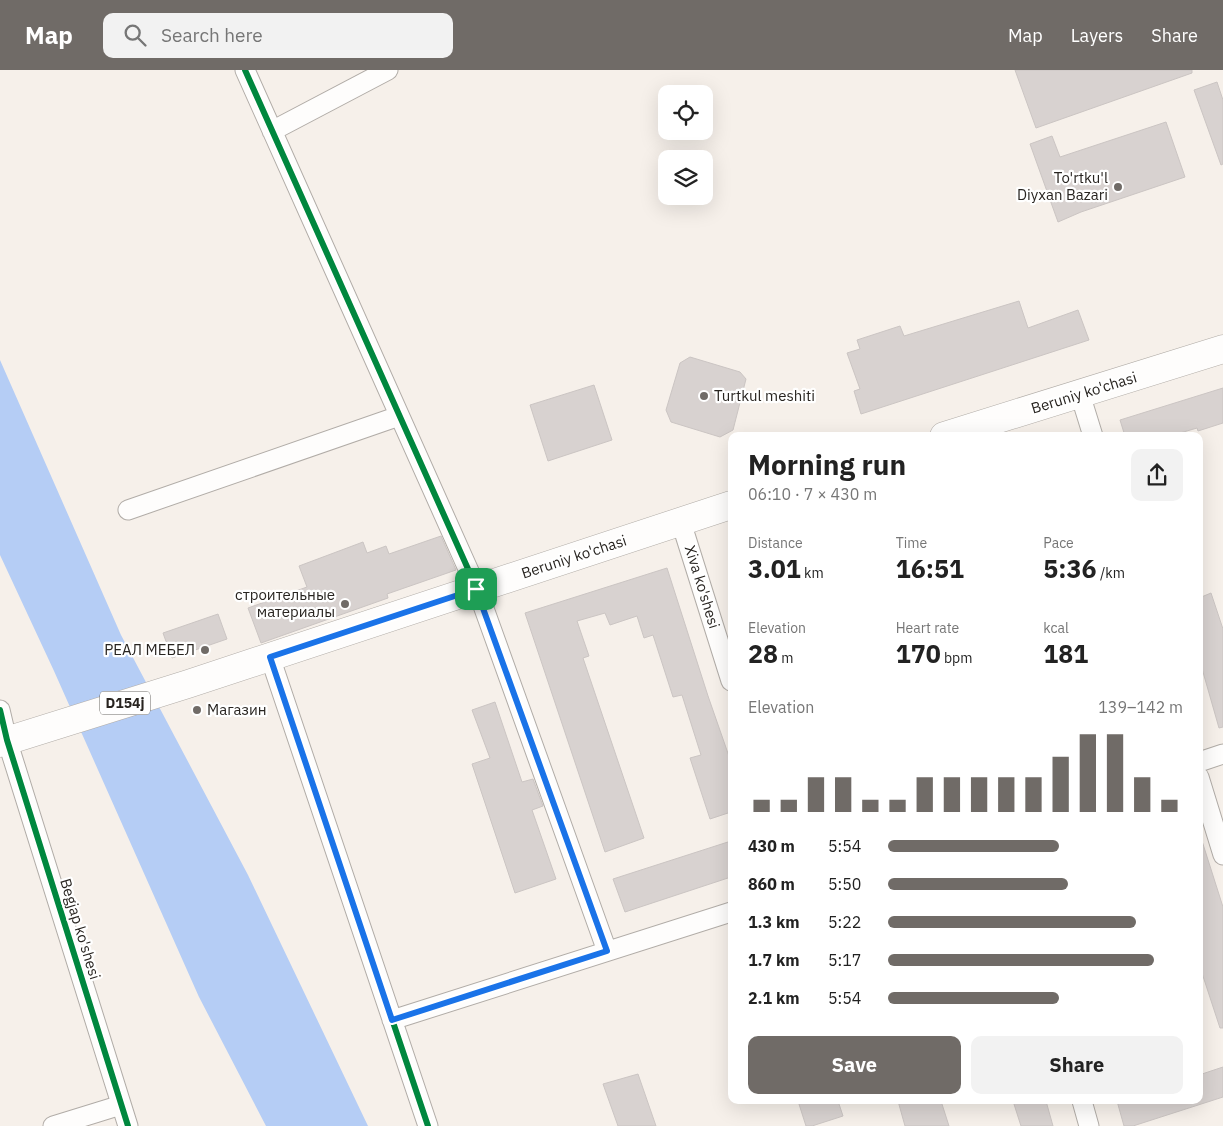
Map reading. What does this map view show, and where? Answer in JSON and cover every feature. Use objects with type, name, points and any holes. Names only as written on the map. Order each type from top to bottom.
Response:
[{"type":"main road","name":"Beruniy ko'chasi","points":[[957,432],[1223,350]]},
{"type":"main road","name":"Beruniy ko'chasi","points":[[4,742],[61,722],[188,684],[728,506]]},
{"type":"street","points":[[245,70],[476,589],[607,951]]},
{"type":"street","points":[[272,131],[388,70]]},
{"type":"street","points":[[1080,394],[1092,432]]},
{"type":"street","points":[[128,510],[399,416]]},
{"type":"street","name":"Xiva ko'shesi","points":[[681,522],[728,671]]},
{"type":"street","points":[[270,657],[428,1126]]},
{"type":"street","name":"Begjap ko'shesi","points":[[0,710],[4,742],[128,1126]]},
{"type":"street","points":[[1203,761],[1223,754]]},
{"type":"street","points":[[1203,790],[1223,855]]},
{"type":"street","points":[[392,1020],[728,913]]},
{"type":"street","points":[[1083,1104],[1089,1126]]},
{"type":"street","points":[[53,1126],[121,1105]]},
{"type":"water","points":[[0,360],[121,635],[248,875],[368,1126],[266,1126],[199,997],[54,671],[0,555]]},
{"type":"building","points":[[1015,70],[1192,70],[1192,73],[1036,128]]},
{"type":"building","points":[[1217,82],[1223,100],[1223,164],[1221,165],[1194,90]]},
{"type":"building","points":[[1166,122],[1185,177],[1081,212],[1058,222],[1030,144],[1052,136],[1060,157]]},
{"type":"building","points":[[1019,301],[1028,328],[1078,310],[1089,340],[861,414],[854,391],[860,389],[847,353],[860,349],[857,340],[900,326],[904,336]]},
{"type":"building","points":[[690,357],[740,372],[746,379],[733,430],[720,437],[671,422],[666,410],[680,363]]},
{"type":"building","points":[[594,385],[612,440],[548,461],[530,405]]},
{"type":"building","points":[[1223,388],[1223,423],[1198,431],[1197,428],[1184,432],[1124,432],[1120,420]]},
{"type":"building","points":[[441,536],[456,570],[387,594],[388,598],[261,643],[248,608],[307,587],[299,566],[363,542],[367,553],[386,546],[389,554]]},
{"type":"building","points":[[667,568],[728,753],[728,813],[710,819],[690,758],[701,755],[682,695],[673,697],[653,635],[644,638],[637,616],[610,625],[605,613],[577,621],[589,656],[583,658],[644,838],[605,852],[525,613]]},
{"type":"building","points":[[1211,593],[1223,629],[1223,727],[1219,728],[1203,672],[1203,596]]},
{"type":"building","points":[[218,614],[227,639],[172,658],[163,633]]},
{"type":"building","points":[[495,702],[522,782],[533,779],[543,806],[532,810],[556,879],[515,893],[472,764],[490,758],[472,710]]},
{"type":"building","points":[[728,842],[728,878],[625,912],[613,879]]},
{"type":"building","points":[[1203,844],[1223,907],[1223,1028],[1220,1028],[1203,976]]},
{"type":"building","points":[[1223,1067],[1223,1097],[1203,1103],[1203,1074]]},
{"type":"building","points":[[638,1074],[656,1126],[618,1126],[603,1084]]},
{"type":"building","points":[[799,1104],[839,1104],[843,1116],[812,1126],[806,1126]]},
{"type":"building","points":[[899,1104],[942,1104],[949,1126],[905,1126]]},
{"type":"building","points":[[1014,1104],[1047,1104],[1053,1126],[1021,1126]]},
{"type":"building","points":[[1118,1104],[1201,1104],[1133,1126],[1124,1126]]},
{"type":"cycle path","points":[[245,70],[477,589],[607,951]]},
{"type":"cycle path","points":[[270,657],[428,1126]]},
{"type":"cycle path","points":[[0,710],[7,740],[128,1126]]},
{"type":"place","name":"To'rtku'l Diyxan Bazari","points":[[1118,187]]},
{"type":"place","name":"Turtkul meshiti","points":[[704,396]]},
{"type":"place","name":"строительные материалы","points":[[345,604]]},
{"type":"place","name":"РЕАЛ МЕБЕЛ","points":[[205,650]]},
{"type":"place","name":"Магазин","points":[[197,710]]},
{"type":"route","points":[[476,589],[607,951],[392,1020],[270,657],[476,589]]}]
